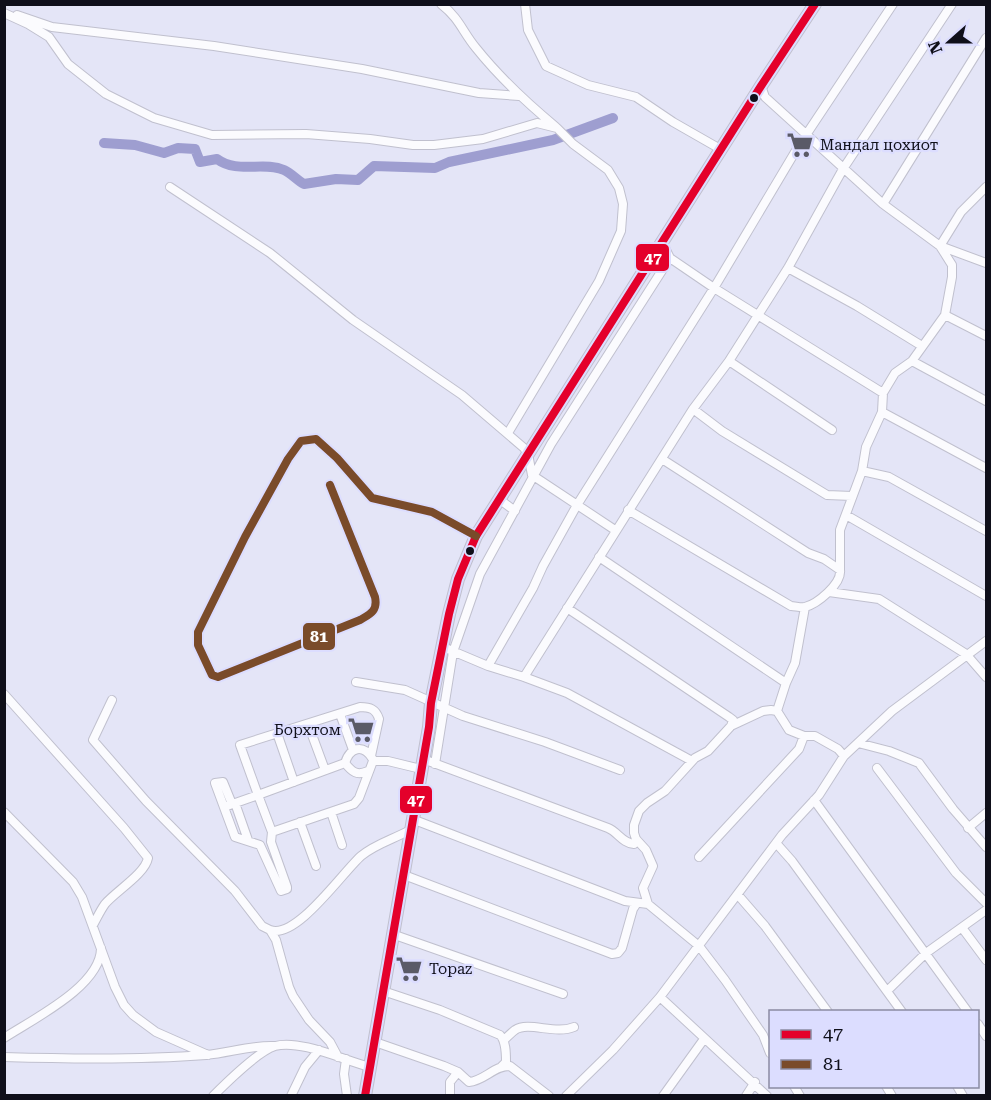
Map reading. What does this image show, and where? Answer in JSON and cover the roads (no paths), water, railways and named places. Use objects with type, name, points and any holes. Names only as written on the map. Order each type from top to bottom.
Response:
[{"type":"main road","points":[[365,1095],[431,703],[448,649],[458,579],[476,536],[815,4]]},
{"type":"street","points":[[441,4],[455,16],[475,47],[519,96],[573,144],[608,170],[615,180],[623,204],[621,231],[599,280],[508,434]]},
{"type":"street","points":[[525,4],[528,30],[546,66],[588,85],[636,97],[681,127],[722,150]]},
{"type":"street","points":[[488,666],[577,505],[714,288],[798,147],[893,4]]},
{"type":"street","points":[[524,676],[693,409],[729,361],[788,268],[843,168],[952,4]]},
{"type":"street","points":[[4,12],[52,27],[214,46],[362,69],[478,93],[519,96]]},
{"type":"street","points":[[4,12],[49,37],[68,64],[106,94],[154,118],[212,135],[306,135],[434,145],[483,139],[537,123],[557,128]]},
{"type":"street","points":[[884,204],[987,38]]},
{"type":"street","points":[[761,86],[765,97],[884,204],[940,246],[987,263]]},
{"type":"street","points":[[170,186],[270,253],[353,320],[462,395],[528,454],[534,476],[615,530]]},
{"type":"street","points":[[940,246],[961,213],[987,187]]},
{"type":"street","points":[[662,242],[670,258],[883,393]]},
{"type":"street","points":[[628,510],[791,606],[805,608],[829,592],[837,584],[841,575],[840,530],[862,471],[866,447],[882,412],[883,393],[896,373],[912,361],[945,315],[952,265],[940,246]]},
{"type":"street","points":[[435,764],[444,708],[448,649],[480,573],[551,444],[670,258]]},
{"type":"street","points":[[788,268],[857,306],[922,346]]},
{"type":"street","points":[[945,315],[987,336]]},
{"type":"street","points":[[729,361],[832,430]]},
{"type":"street","points":[[912,361],[987,401]]},
{"type":"street","points":[[693,409],[722,431],[827,495],[852,496]]},
{"type":"street","points":[[882,412],[987,468]]},
{"type":"street","points":[[330,485],[375,597],[377,605],[373,612],[360,620],[218,677],[212,675],[198,645],[198,632],[255,518],[288,459],[301,441],[316,439],[337,458],[372,498],[432,512],[476,536]]},
{"type":"street","points":[[662,459],[808,553],[824,559],[840,570]]},
{"type":"street","points":[[862,471],[889,477],[987,531]]},
{"type":"street","points":[[499,499],[514,511]]},
{"type":"street","points":[[846,515],[987,596]]},
{"type":"street","points":[[599,557],[786,683]]},
{"type":"street","points":[[829,592],[879,598],[966,654],[987,677]]},
{"type":"street","points":[[567,608],[729,717],[733,720],[731,726]]},
{"type":"street","points":[[777,711],[795,663],[805,608]]},
{"type":"street","points":[[566,1095],[614,1050],[660,997],[776,843],[814,800],[844,756],[892,711],[966,654],[987,641]]},
{"type":"street","points":[[448,649],[488,666],[524,676],[586,702],[692,761]]},
{"type":"street","points":[[356,682],[405,690],[444,708],[620,770]]},
{"type":"street","points":[[4,694],[148,858],[147,864],[137,875],[104,906],[93,925]]},
{"type":"street","points":[[112,700],[93,740],[146,801],[235,891],[262,926],[274,932],[300,921],[361,856],[411,824],[616,897],[648,904]]},
{"type":"street","points":[[230,804],[235,837],[260,845],[279,890],[287,889],[271,834],[240,745],[360,707],[374,710],[379,719],[372,758],[359,798],[355,803],[271,834],[260,845]]},
{"type":"street","points":[[769,1048],[763,1035],[699,946],[648,904],[643,888],[653,866],[646,850],[637,840],[633,827],[639,811],[665,792],[692,761],[708,751],[731,726],[763,711],[777,711]]},
{"type":"street","points":[[777,711],[789,730],[827,741],[844,756]]},
{"type":"street","points":[[340,714],[353,750]]},
{"type":"street","points":[[308,724],[325,770]]},
{"type":"street","points":[[277,733],[294,782]]},
{"type":"street","points":[[699,857],[799,749],[804,736]]},
{"type":"street","points":[[858,743],[889,751],[919,763],[968,828],[987,847]]},
{"type":"street","points":[[345,763],[347,756],[353,750],[364,749],[372,758],[435,764],[608,828],[629,843],[634,844],[637,840]]},
{"type":"street","points":[[230,804],[345,763]]},
{"type":"street","points":[[345,763],[357,773],[368,771]]},
{"type":"street","points":[[877,768],[956,873],[987,903]]},
{"type":"street","points":[[814,800],[967,1010]]},
{"type":"street","points":[[230,804],[248,840]]},
{"type":"street","points":[[4,812],[73,882],[82,897],[115,987],[124,1005],[133,1015],[156,1032],[208,1055]]},
{"type":"street","points":[[331,812],[342,845]]},
{"type":"street","points":[[968,828],[987,813]]},
{"type":"street","points":[[300,822],[316,866]]},
{"type":"street","points":[[776,843],[792,861],[901,1010]]},
{"type":"street","points":[[404,874],[612,954],[622,950],[633,909],[637,903]]},
{"type":"street","points":[[738,894],[765,926],[827,1010]]},
{"type":"street","points":[[887,991],[926,953],[987,910]]},
{"type":"street","points":[[963,929],[987,960]]},
{"type":"street","points":[[270,930],[276,940],[293,996],[309,1020],[342,1058],[347,1095]]},
{"type":"street","points":[[392,934],[563,994]]},
{"type":"street","points":[[4,1038],[72,994],[99,963],[101,946]]},
{"type":"street","points":[[375,1042],[458,1072],[466,1081],[471,1082],[506,1062],[504,1040],[500,1035],[485,1027],[383,991]]},
{"type":"street","points":[[660,997],[767,1095]]},
{"type":"street","points":[[504,1040],[516,1029],[527,1026],[556,1030],[574,1027]]},
{"type":"street","points":[[663,1095],[704,1039]]},
{"type":"street","points":[[4,1057],[72,1060],[208,1055],[258,1046],[288,1045],[319,1050],[370,1067]]},
{"type":"street","points":[[213,1095],[238,1072],[274,1046]]},
{"type":"street","points":[[291,1095],[305,1066],[319,1050]]},
{"type":"street","points":[[501,1066],[513,1066],[549,1095]]},
{"type":"street","points":[[450,1095],[450,1082],[458,1072]]},
{"type":"street","points":[[746,1095],[755,1082]]},
{"type":"waterway","points":[[104,143],[135,145],[164,153],[178,148],[195,149],[200,162],[217,159],[233,166],[276,168],[287,171],[304,184],[336,179],[358,180],[374,166],[435,168],[449,162],[553,140],[613,118]]},
{"type":"place","name":"Мандал цохиот","points":[[800,145]]},
{"type":"place","name":"Борхтом","points":[[361,730]]},
{"type":"place","name":"Topaz","points":[[409,969]]}]
